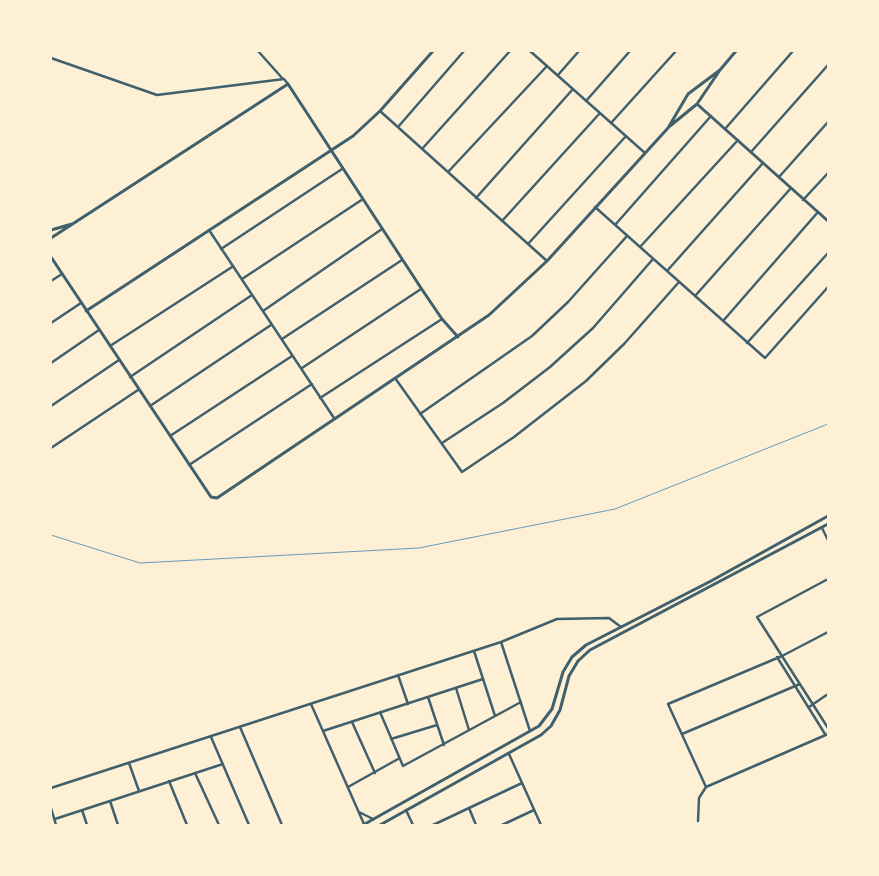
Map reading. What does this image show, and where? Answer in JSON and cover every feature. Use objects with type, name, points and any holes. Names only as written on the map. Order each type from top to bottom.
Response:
[{"type":"street","points":[[258,51],[288,84]]},
{"type":"street","points":[[86,311],[353,136],[380,111],[433,51]]},
{"type":"street","points":[[398,127],[464,51]]},
{"type":"street","points":[[422,149],[510,51]]},
{"type":"street","points":[[558,75],[580,51]]},
{"type":"street","points":[[586,101],[630,51]]},
{"type":"street","points":[[611,123],[676,51]]},
{"type":"street","points":[[51,257],[211,497],[217,498],[489,315],[547,261],[668,128],[698,104],[720,70],[736,51]]},
{"type":"street","points":[[725,129],[793,51]]},
{"type":"street","points":[[532,52],[644,153]]},
{"type":"street","points":[[51,58],[157,95],[284,79],[402,260],[442,319],[458,337]]},
{"type":"street","points":[[751,152],[828,65]]},
{"type":"street","points":[[448,172],[547,66]]},
{"type":"street","points":[[668,128],[680,104],[698,85],[720,70]]},
{"type":"street","points":[[51,238],[288,84]]},
{"type":"street","points":[[698,85],[704,86],[706,92]]},
{"type":"street","points":[[476,198],[573,89]]},
{"type":"street","points":[[680,104],[683,110],[689,111]]},
{"type":"street","points":[[698,104],[803,200],[828,220]]},
{"type":"street","points":[[380,111],[547,261]]},
{"type":"street","points":[[502,221],[600,113]]},
{"type":"street","points":[[616,225],[712,116]]},
{"type":"street","points":[[779,177],[828,122]]},
{"type":"street","points":[[528,244],[626,136]]},
{"type":"street","points":[[640,247],[738,140]]},
{"type":"street","points":[[667,271],[763,163]]},
{"type":"street","points":[[222,249],[342,169]]},
{"type":"street","points":[[803,200],[828,172]]},
{"type":"street","points":[[695,296],[791,188]]},
{"type":"street","points":[[242,279],[363,199]]},
{"type":"street","points":[[595,207],[764,358],[828,287]]},
{"type":"street","points":[[723,321],[818,212]]},
{"type":"street","points":[[51,230],[78,222]]},
{"type":"street","points":[[263,311],[382,229]]},
{"type":"street","points":[[209,230],[334,418]]},
{"type":"street","points":[[420,414],[532,336],[568,302],[627,236]]},
{"type":"street","points":[[747,343],[828,253]]},
{"type":"street","points":[[442,443],[502,403],[550,367],[593,328],[653,259]]},
{"type":"street","points":[[282,339],[402,260]]},
{"type":"street","points":[[110,346],[232,266]]},
{"type":"street","points":[[51,281],[62,274]]},
{"type":"street","points":[[395,378],[462,472],[514,437],[586,381],[624,344],[679,282]]},
{"type":"street","points":[[302,368],[421,288]]},
{"type":"street","points":[[130,377],[252,295]]},
{"type":"street","points":[[51,323],[81,303]]},
{"type":"street","points":[[320,398],[442,319]]},
{"type":"street","points":[[150,406],[272,325]]},
{"type":"street","points":[[51,363],[99,330]]},
{"type":"street","points":[[170,436],[292,355]]},
{"type":"street","points":[[51,406],[119,360]]},
{"type":"street","points":[[189,464],[312,384]]},
{"type":"street","points":[[51,448],[138,390]]},
{"type":"street","points":[[311,704],[364,825],[530,732],[546,720],[550,714],[563,672],[572,657],[586,645],[711,581],[828,516]]},
{"type":"street","points":[[380,825],[509,754],[551,726],[569,676],[578,661],[590,650],[828,524]]},
{"type":"street","points":[[822,528],[828,540]]},
{"type":"street","points":[[828,579],[757,617],[828,728]]},
{"type":"street","points":[[711,581],[714,586]]},
{"type":"street","points":[[51,788],[501,642],[557,619],[609,618],[621,627]]},
{"type":"street","points":[[706,787],[668,704],[782,656],[828,632]]},
{"type":"street","points":[[501,642],[530,736],[534,739]]},
{"type":"street","points":[[474,651],[495,716]]},
{"type":"street","points":[[698,820],[699,798],[706,787],[827,734],[777,657]]},
{"type":"street","points":[[398,675],[408,704]]},
{"type":"street","points":[[323,731],[483,679]]},
{"type":"street","points":[[682,734],[800,684]]},
{"type":"street","points":[[456,688],[469,730]]},
{"type":"street","points":[[809,707],[812,703],[828,694]]},
{"type":"street","points":[[428,697],[444,745]]},
{"type":"street","points":[[380,712],[398,760],[403,766],[521,702]]},
{"type":"street","points":[[550,714],[555,717]]},
{"type":"street","points":[[352,722],[375,773]]},
{"type":"street","points":[[391,739],[437,725]]},
{"type":"street","points":[[239,727],[282,825]]},
{"type":"street","points":[[210,736],[249,825]]},
{"type":"street","points":[[522,736],[527,738],[526,744]]},
{"type":"street","points":[[509,754],[541,825]]},
{"type":"street","points":[[348,787],[398,760]]},
{"type":"street","points":[[129,763],[138,791]]},
{"type":"street","points":[[54,819],[222,764]]},
{"type":"street","points":[[468,767],[467,770],[472,774]]},
{"type":"street","points":[[195,773],[219,825]]},
{"type":"street","points":[[457,773],[462,777],[461,780]]},
{"type":"street","points":[[169,781],[187,825]]},
{"type":"street","points":[[433,825],[522,784]]},
{"type":"street","points":[[409,799],[413,807]]},
{"type":"street","points":[[110,801],[118,825]]},
{"type":"street","points":[[51,808],[56,825]]},
{"type":"street","points":[[469,808],[476,825]]},
{"type":"street","points":[[82,810],[87,825]]},
{"type":"street","points":[[406,810],[413,825]]},
{"type":"street","points":[[502,825],[508,824],[534,810]]},
{"type":"street","points":[[359,812],[373,819]]},
{"type":"street","points":[[444,820],[446,825]]},
{"type":"waterway","points":[[51,535],[140,563],[419,548],[615,509],[828,424]]}]
